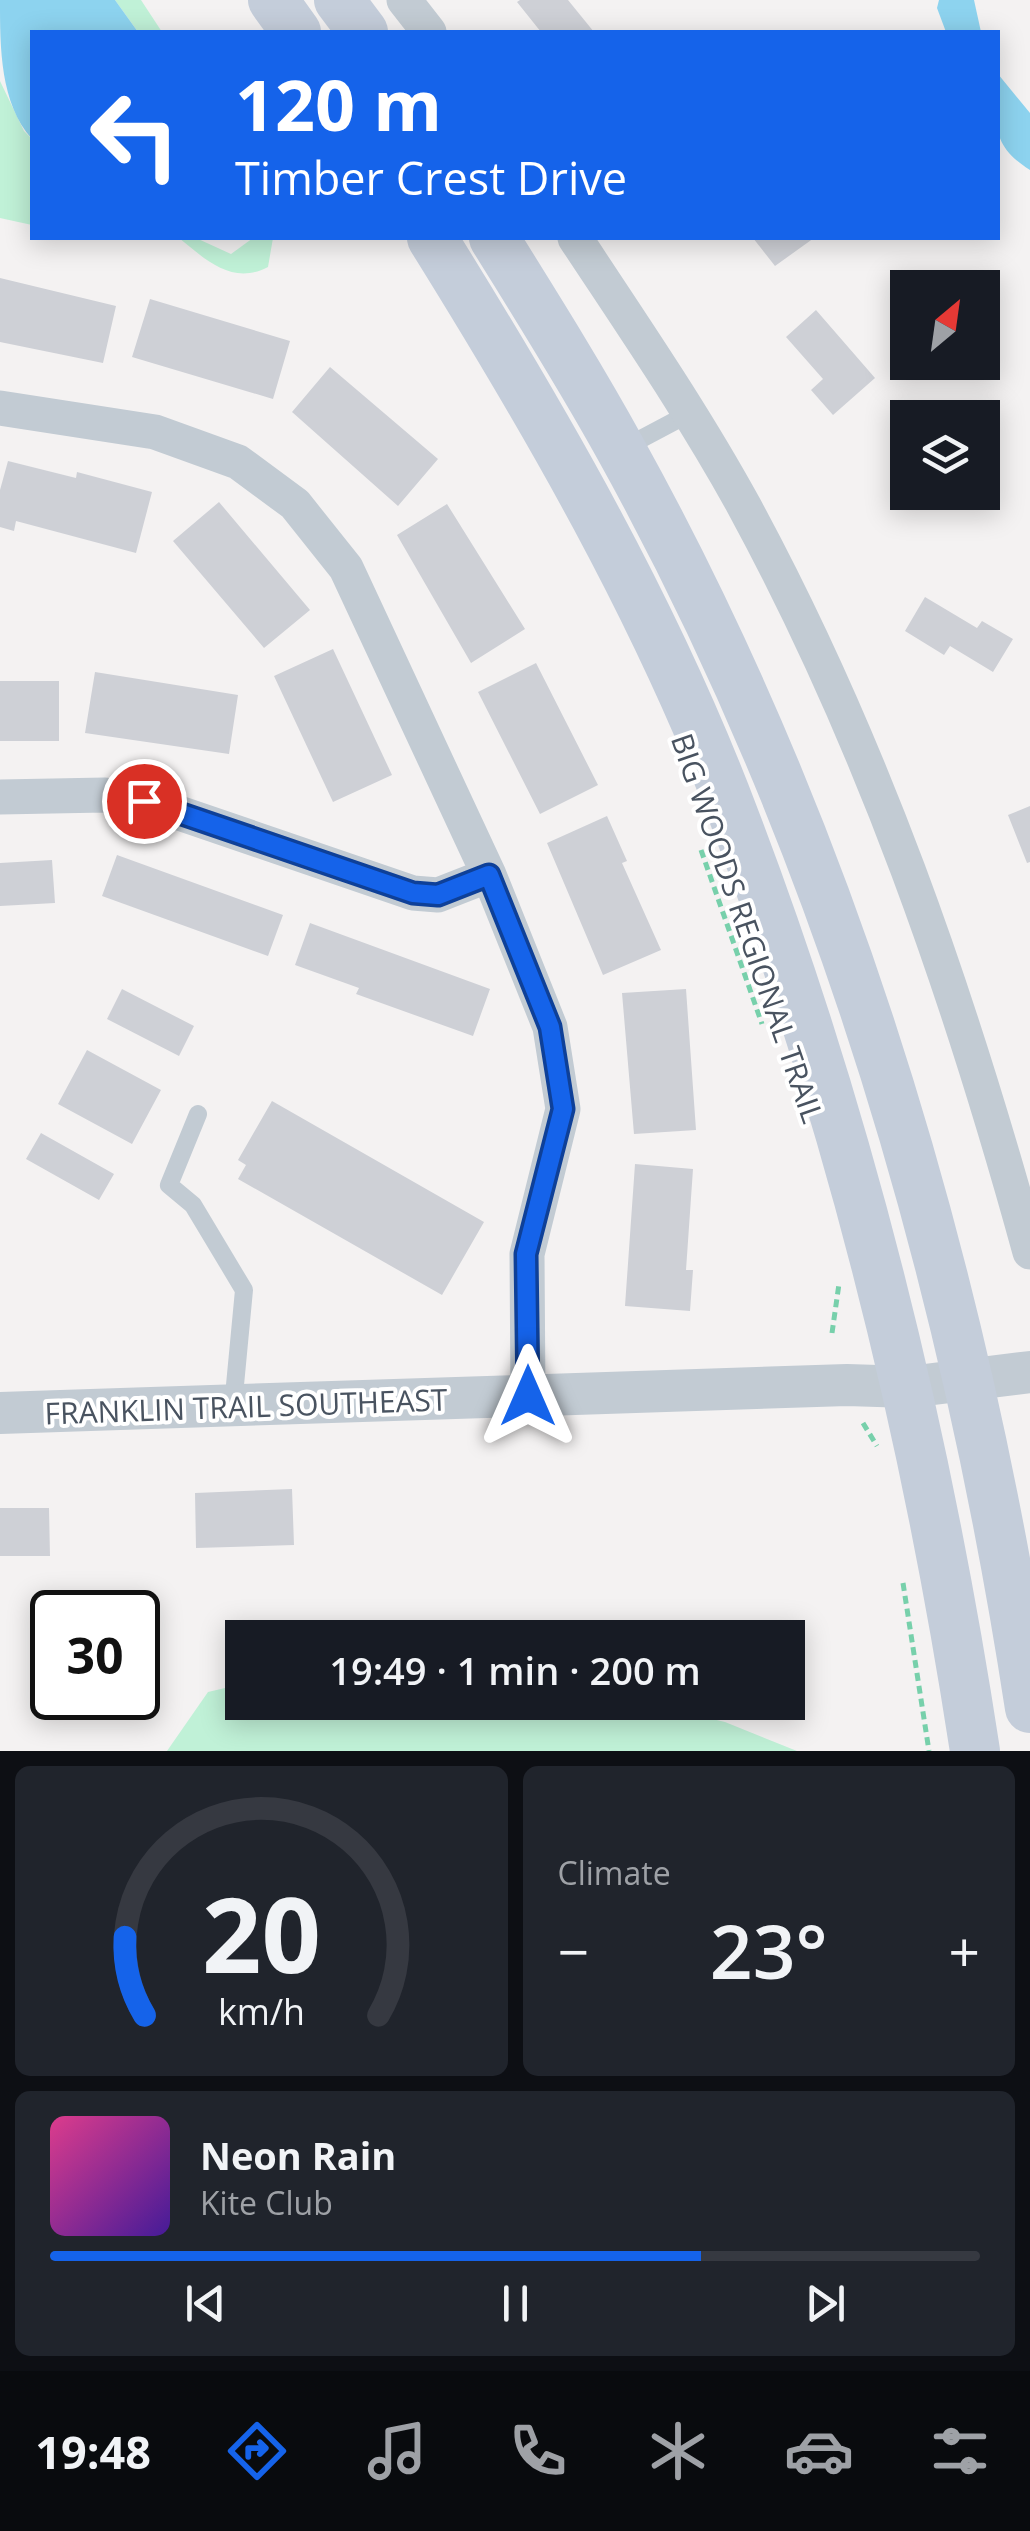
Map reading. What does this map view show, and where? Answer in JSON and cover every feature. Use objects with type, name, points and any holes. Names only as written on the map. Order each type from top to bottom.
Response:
[{"type":"main road","points":[[274,0],[295,30]]},
{"type":"main road","points":[[339,0],[361,30]]},
{"type":"main road","points":[[433,240],[510,363],[620,562],[732,812],[853,1176],[909,1387],[951,1595],[975,1751]]},
{"type":"main road","points":[[495,240],[621,450],[726,660],[832,913],[915,1169],[969,1378],[1011,1584],[1030,1708]]},
{"type":"street","points":[[404,0],[427,30]]},
{"type":"street","points":[[576,240],[690,413],[795,606],[900,843],[970,1039],[1030,1252]]},
{"type":"street","points":[[0,408],[155,432],[238,462],[295,504],[346,568],[489,875],[550,1027],[563,1109],[526,1254],[528,1396]]},
{"type":"street","points":[[0,797],[105,795],[144,801],[413,893],[438,895],[489,875]]},
{"type":"street","name":"FRANKLIN TRAIL SOUTHEAST","points":[[0,1414],[848,1385],[909,1387],[1030,1372]]},
{"type":"lane","points":[[621,450],[690,413]]},
{"type":"lane","points":[[198,1114],[169,1185],[193,1205],[244,1290],[233,1406]]},
{"type":"path","name":"BIG WOODS REGIONAL TRAIL","points":[[696,836],[765,1032]]},
{"type":"path","points":[[832,1332],[839,1286],[834,1268]]},
{"type":"path","points":[[863,1423],[884,1458]]},
{"type":"path","points":[[902,1575],[929,1751]]},
{"type":"green space","points":[[115,0],[141,0],[161,30],[137,30]]},
{"type":"green space","points":[[0,81],[30,137],[30,225],[0,218]]},
{"type":"green space","points":[[182,240],[200,240],[231,254],[250,240],[273,240],[268,267],[255,272],[231,272]]},
{"type":"green space","points":[[225,1688],[225,1720],[717,1720],[797,1751],[167,1751],[208,1692]]},
{"type":"water","points":[[0,0],[115,0],[137,30],[30,30],[30,136],[8,92]]},
{"type":"water","points":[[939,0],[974,0],[981,30],[945,30],[937,8]]},
{"type":"water","points":[[1000,76],[1030,113],[1030,170],[1016,160],[1001,140]]},
{"type":"building","points":[[568,0],[592,30],[539,30],[517,2]]},
{"type":"building","points":[[755,240],[811,240],[775,266]]},
{"type":"building","points":[[0,278],[116,306],[103,363],[0,342]]},
{"type":"building","points":[[150,299],[290,341],[273,399],[132,357]]},
{"type":"building","points":[[816,310],[875,378],[833,415],[811,390],[823,379],[786,337]]},
{"type":"building","points":[[330,367],[438,459],[398,506],[292,412]]},
{"type":"building","points":[[8,461],[76,478],[77,472],[152,492],[136,553],[16,521],[14,531],[0,527],[0,490]]},
{"type":"building","points":[[219,502],[310,610],[264,648],[173,541]]},
{"type":"building","points":[[447,504],[525,629],[471,663],[397,535]]},
{"type":"building","points":[[925,597],[977,628],[982,621],[1013,639],[993,672],[950,646],[944,655],[905,631]]},
{"type":"building","points":[[333,649],[392,775],[333,802],[274,676]]},
{"type":"building","points":[[536,663],[598,785],[540,814],[478,692]]},
{"type":"building","points":[[95,672],[238,695],[229,754],[85,733]]},
{"type":"building","points":[[0,681],[59,681],[59,741],[0,741]]},
{"type":"building","points":[[1030,806],[1030,862],[1027,863],[1008,815]]},
{"type":"building","points":[[607,816],[627,861],[622,863],[661,950],[603,975],[547,843]]},
{"type":"building","points":[[117,855],[283,915],[268,956],[102,896]]},
{"type":"building","points":[[52,860],[55,903],[0,906],[0,863]]},
{"type":"building","points":[[310,923],[490,989],[473,1036],[356,994],[359,988],[295,965]]},
{"type":"building","points":[[122,989],[194,1026],[179,1056],[107,1019]]},
{"type":"building","points":[[686,989],[696,1130],[634,1134],[622,993]]},
{"type":"building","points":[[87,1050],[161,1090],[132,1144],[58,1104]]},
{"type":"building","points":[[272,1101],[484,1222],[442,1295],[238,1179],[246,1165],[238,1160]]},
{"type":"building","points":[[41,1133],[114,1174],[99,1200],[26,1159]]},
{"type":"building","points":[[635,1164],[693,1169],[686,1270],[693,1270],[690,1311],[625,1306]]},
{"type":"building","points":[[292,1489],[294,1545],[196,1548],[195,1493]]},
{"type":"building","points":[[0,1508],[49,1508],[50,1556],[0,1556]]},
{"type":"route","points":[[144,801],[413,893],[438,895],[489,875],[550,1027],[563,1109],[548,1180],[526,1254],[528,1396]]}]
